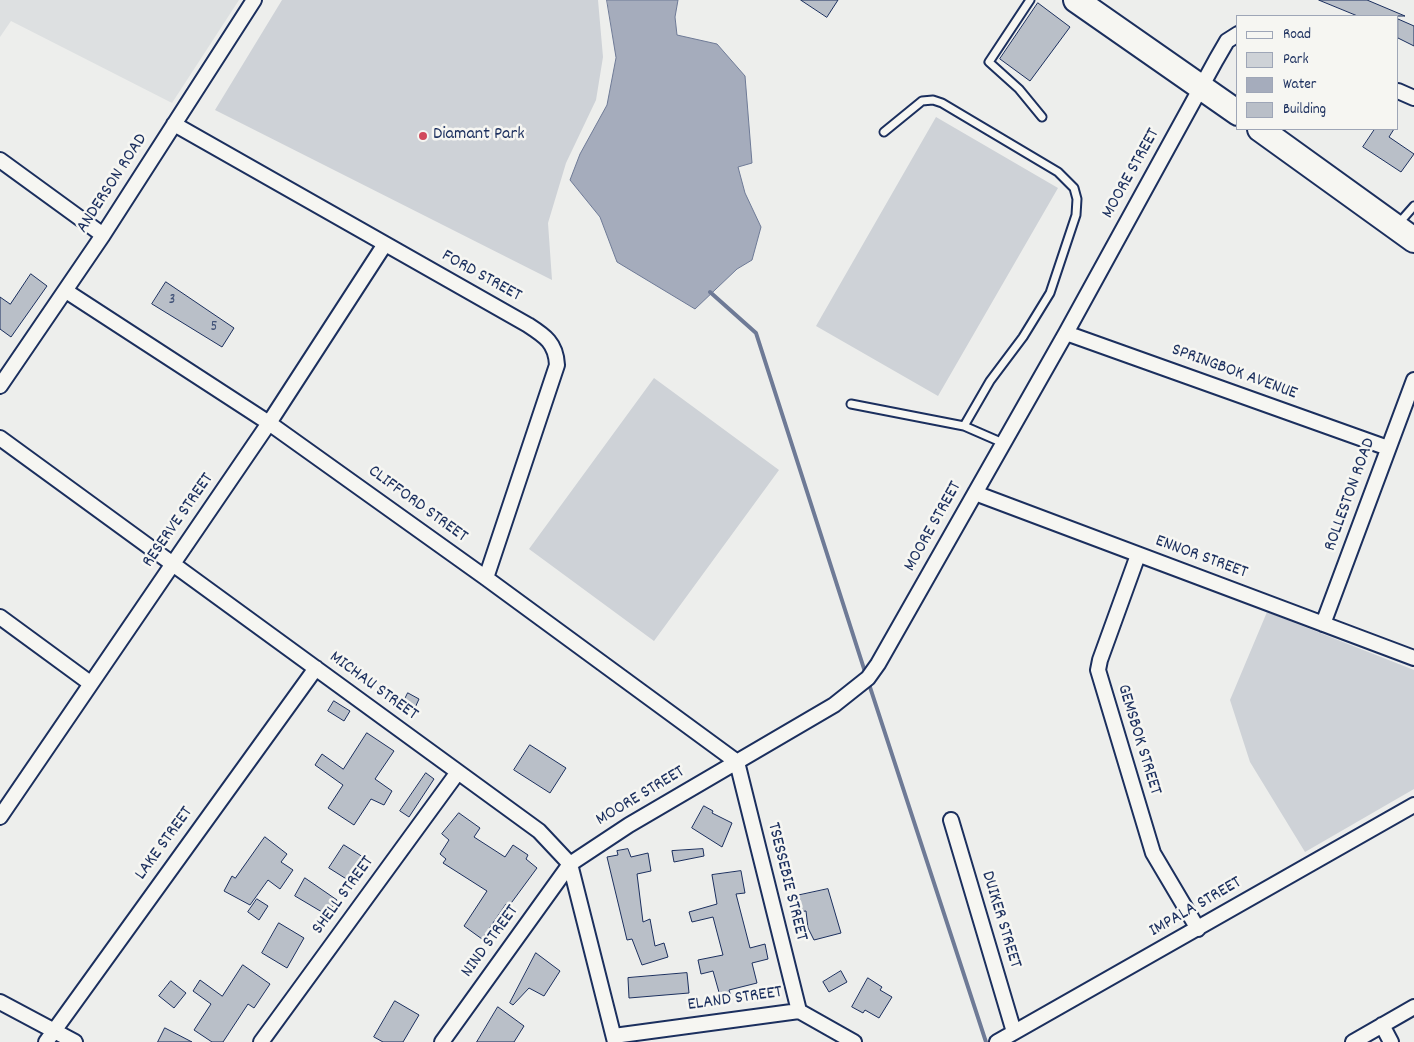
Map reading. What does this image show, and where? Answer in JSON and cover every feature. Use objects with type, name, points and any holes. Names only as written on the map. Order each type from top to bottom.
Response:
[{"type":"highway","points":[[1076,0],[1236,112]]},
{"type":"highway","points":[[1261,130],[1405,234]]},
{"type":"street","name":"ANDERSON ROAD","points":[[0,386],[103,235],[254,0]]},
{"type":"street","name":"MOORE STREET","points":[[570,864],[629,825],[834,705],[868,678],[878,664],[975,494],[1227,41],[1236,35]]},
{"type":"street","points":[[1399,91],[1414,98]]},
{"type":"street","name":"FORD STREET","points":[[174,124],[528,325],[551,342],[556,354],[557,365],[486,578]]},
{"type":"street","points":[[0,160],[103,235]]},
{"type":"street","name":"RESERVE STREET","points":[[0,817],[269,423],[385,244]]},
{"type":"street","name":"CLIFFORD STREET","points":[[66,291],[269,423],[486,578],[737,762]]},
{"type":"street","name":"SPRINGBOK AVENUE","points":[[1066,332],[1388,448]]},
{"type":"street","name":"ROLLESTON ROAD","points":[[1323,624],[1414,380]]},
{"type":"street","name":"MICHAU STREET","points":[[0,438],[539,831],[570,864],[614,1039]]},
{"type":"street","name":"ENNOR STREET","points":[[975,494],[1414,658]]},
{"type":"street","name":"GEMSBOK STREET","points":[[1138,555],[1098,670],[1153,853],[1198,929]]},
{"type":"street","points":[[0,617],[90,684]]},
{"type":"street","name":"LAKE STREET","points":[[46,1042],[53,1029],[316,668]]},
{"type":"street","name":"TSESSEBIE STREET","points":[[737,762],[799,1011]]},
{"type":"street","name":"SHELL STREET","points":[[261,1042],[458,772]]},
{"type":"street","name":"IMPALA STREET","points":[[997,1042],[1414,805]]},
{"type":"street","name":"DUIKER STREET","points":[[951,820],[1014,1032]]},
{"type":"street","name":"NIND STREET","points":[[442,1042],[570,864]]},
{"type":"street","points":[[0,1002],[75,1042]]},
{"type":"street","points":[[1353,1042],[1414,1007]]},
{"type":"street","name":"ELAND STREET","points":[[614,1039],[799,1011],[854,1042]]},
{"type":"street","points":[[1382,1025],[1391,1042]]},
{"type":"lane","points":[[1030,0],[989,62],[1019,89],[1042,117]]},
{"type":"lane","points":[[884,132],[922,101],[942,103],[1058,172],[1069,181],[1077,199],[1076,216],[1050,293],[1022,337],[990,381],[964,426]]},
{"type":"lane","points":[[1405,234],[1414,206]]},
{"type":"lane","points":[[851,404],[964,426],[1003,443]]},
{"type":"shaded area","points":[[0,0],[239,0],[172,103],[11,21],[0,37]]},
{"type":"green space","name":"Diamant Park","points":[[282,0],[598,0],[603,57],[596,100],[566,163],[548,223],[552,280],[215,110]]},
{"type":"green space","points":[[936,117],[1058,188],[938,396],[816,326]]},
{"type":"green space","points":[[654,378],[779,470],[654,641],[529,549]]},
{"type":"green space","points":[[1267,612],[1414,670],[1414,789],[1305,852],[1250,762],[1230,700]]},
{"type":"water","points":[[607,0],[678,0],[675,17],[677,35],[717,44],[745,76],[752,163],[738,167],[745,193],[761,227],[752,260],[737,269],[695,309],[617,262],[600,217],[570,180],[580,154],[607,105],[616,58]]},
{"type":"building","points":[[801,0],[838,0],[827,17]]},
{"type":"building","points":[[1319,0],[1367,0],[1405,16],[1399,15],[1356,15]]},
{"type":"building","points":[[1038,3],[1070,27],[1030,81],[1000,59]]},
{"type":"building","points":[[1399,19],[1414,26],[1414,46],[1399,38]]},
{"type":"building","points":[[1374,130],[1393,130],[1389,137],[1414,154],[1401,172],[1363,147]]},
{"type":"building","points":[[31,274],[47,286],[11,337],[0,329],[0,297],[10,304]]},
{"type":"building","points":[[166,282],[234,328],[222,347],[152,304]]},
{"type":"building","points":[[408,693],[419,699],[414,710],[402,705]]},
{"type":"building","points":[[334,701],[350,711],[344,721],[328,711]]},
{"type":"building","points":[[367,733],[394,751],[375,779],[392,791],[384,805],[371,799],[354,825],[328,808],[343,785],[315,765],[322,754],[343,769]]},
{"type":"building","points":[[530,745],[566,768],[550,793],[514,770]]},
{"type":"building","points":[[426,773],[434,779],[409,817],[400,811]]},
{"type":"building","points":[[704,806],[713,811],[712,813],[732,823],[722,847],[692,828]]},
{"type":"building","points":[[459,813],[480,828],[474,837],[505,857],[513,845],[528,855],[526,859],[537,868],[509,906],[506,904],[482,939],[464,926],[487,891],[443,863],[446,859],[440,854],[449,840],[442,834]]},
{"type":"building","points":[[265,837],[287,854],[281,862],[293,870],[280,889],[268,880],[250,905],[224,891],[232,876],[235,878]]},
{"type":"building","points":[[344,845],[363,857],[348,880],[329,868]]},
{"type":"building","points":[[628,849],[631,857],[648,853],[651,871],[637,874],[643,922],[650,919],[655,946],[664,943],[668,957],[642,965],[632,939],[627,940],[607,857],[618,855],[617,851]]},
{"type":"building","points":[[703,849],[704,856],[674,862],[672,851]]},
{"type":"building","points":[[741,871],[745,893],[736,894],[750,948],[765,944],[768,959],[752,963],[757,983],[729,990],[732,1000],[722,1003],[713,971],[701,974],[698,960],[723,955],[713,917],[692,922],[689,912],[717,904],[712,875]]},
{"type":"building","points":[[305,878],[337,900],[327,915],[295,896]]},
{"type":"building","points":[[828,889],[841,933],[814,940],[808,928],[806,911],[795,912],[791,897]]},
{"type":"building","points":[[257,899],[268,906],[259,920],[248,912]]},
{"type":"building","points":[[279,923],[304,938],[287,968],[262,953]]},
{"type":"building","points":[[536,953],[560,971],[544,996],[529,988],[513,1005],[510,1003]]},
{"type":"building","points":[[243,965],[270,984],[254,1008],[248,1004],[223,1042],[212,1042],[194,1030],[211,1004],[193,991],[200,980],[222,996]]},
{"type":"building","points":[[841,971],[847,982],[829,992],[823,982]]},
{"type":"building","points":[[687,973],[689,993],[629,998],[628,978]]},
{"type":"building","points":[[868,978],[882,987],[880,990],[892,997],[879,1018],[865,1010],[863,1013],[852,1007]]},
{"type":"building","points":[[171,981],[186,993],[174,1008],[159,996]]},
{"type":"building","points":[[395,1001],[419,1015],[403,1042],[383,1042],[374,1037]]},
{"type":"building","points":[[498,1007],[524,1026],[514,1042],[477,1042]]},
{"type":"building","points":[[165,1028],[192,1042],[158,1042]]},
{"type":"waterway","points":[[710,292],[756,333],[866,675]]},
{"type":"waterway","points":[[868,681],[986,1042]]},
{"type":"place","name":"Diamant Park","points":[[423,136]]}]
